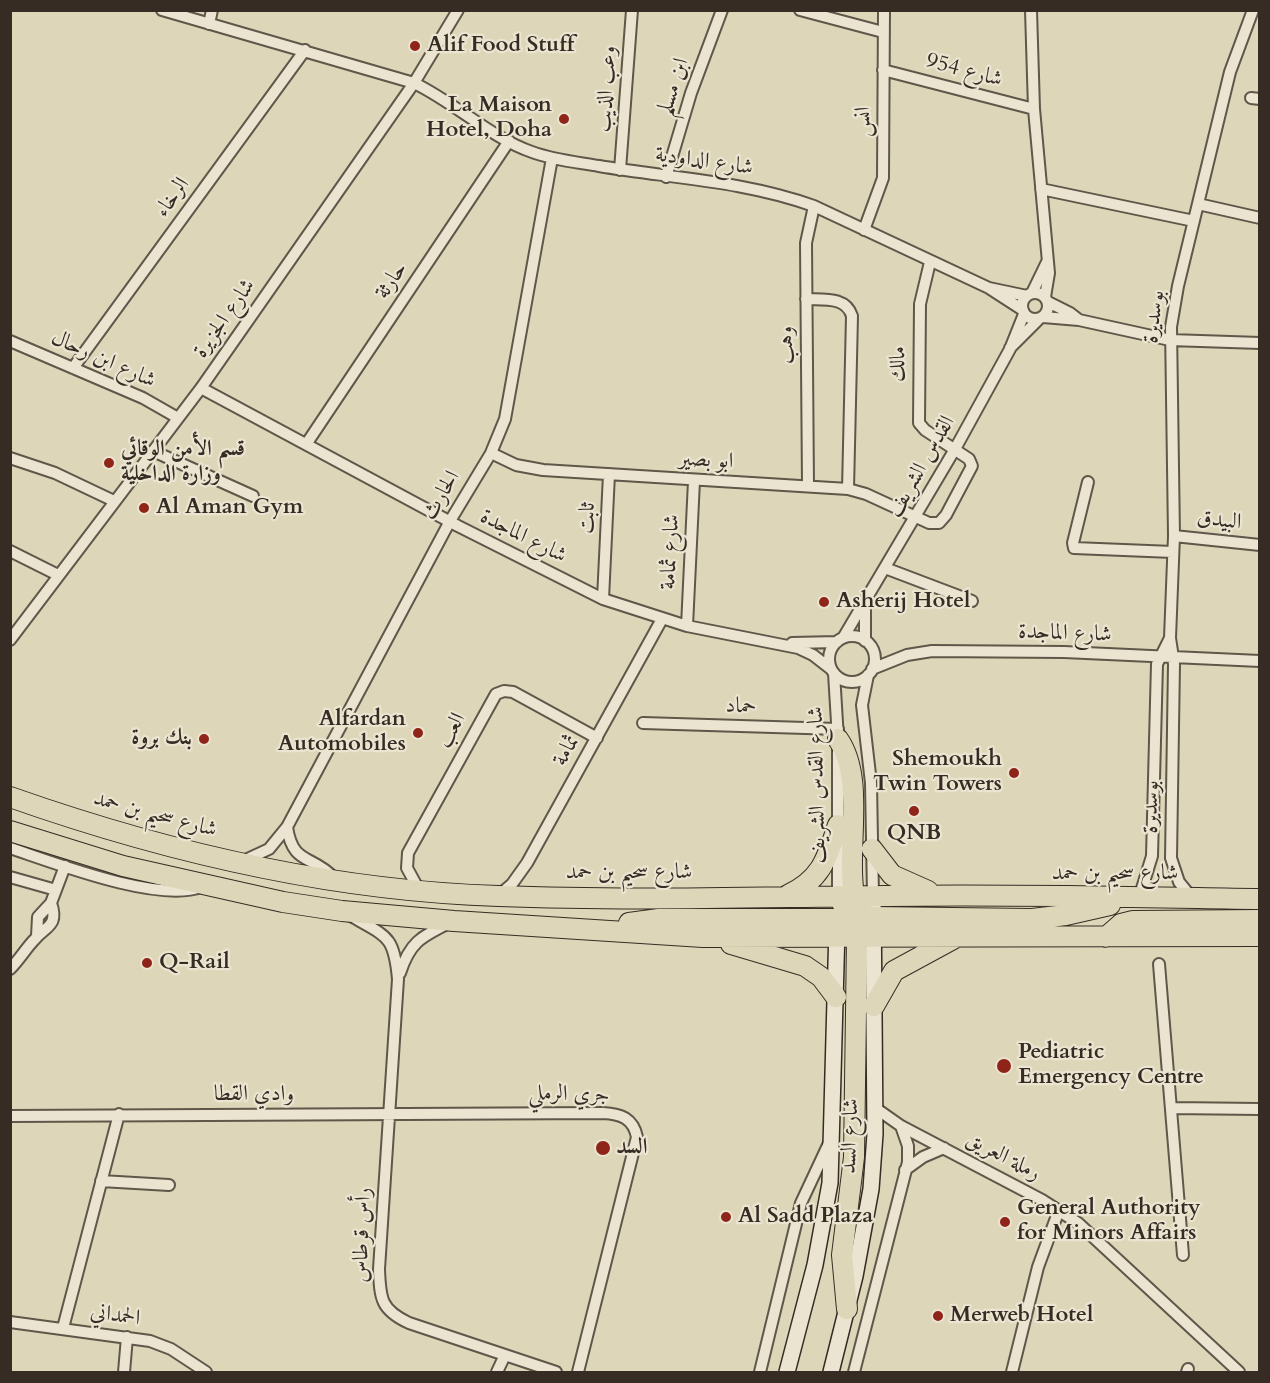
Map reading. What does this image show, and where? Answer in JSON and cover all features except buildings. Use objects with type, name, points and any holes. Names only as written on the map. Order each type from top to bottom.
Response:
[{"type":"highway","points":[[838,734],[850,765],[856,918],[852,1184],[842,1255],[847,1309]]},
{"type":"highway","name":"شارع سحيم بن حمد","points":[[10,797],[116,831],[241,862],[335,879],[418,890],[498,896],[784,897],[856,918],[954,938],[1260,936]]},
{"type":"highway","points":[[784,897],[804,888],[818,874],[838,825]]},
{"type":"highway","points":[[20,834],[39,858]]},
{"type":"highway","name":"شارع سحيم بن حمد","points":[[20,834],[123,866],[205,885],[342,911],[454,921],[703,937],[856,918],[942,896],[1260,899]]},
{"type":"highway","points":[[872,849],[892,875],[942,896]]},
{"type":"highway","points":[[606,929],[642,920],[659,919],[1032,919],[1089,911],[1132,898]]},
{"type":"highway","points":[[1106,937],[1121,924],[1133,921],[1260,920]]},
{"type":"highway","points":[[703,937],[773,954],[805,966],[821,977],[836,996]]},
{"type":"highway","points":[[874,1006],[894,971],[954,938]]},
{"type":"main road","name":"شارع السد","points":[[787,1372],[823,1223],[832,1135],[836,996],[856,918]]},
{"type":"main road","name":"شارع السد","points":[[831,1372],[847,1309],[871,1189],[874,1006],[856,918]]},
{"type":"street","name":"شارع الداودية","points":[[162,10],[414,83],[443,98],[509,141],[552,158],[666,177],[752,188],[814,206],[989,288],[1023,312]]},
{"type":"street","points":[[209,24],[212,10]]},
{"type":"street","name":"شارع الجزيرة","points":[[10,640],[201,388],[414,83],[458,10]]},
{"type":"street","name":"وعب الذيب","points":[[620,170],[632,10]]},
{"type":"street","name":"ابن مسلم","points":[[666,177],[691,93],[722,10]]},
{"type":"street","points":[[800,10],[883,32]]},
{"type":"street","name":"انس","points":[[864,230],[883,178],[884,10]]},
{"type":"street","points":[[1031,10],[1034,109],[1048,285],[1048,311],[1040,319]]},
{"type":"street","name":"بوسديرة","points":[[1192,898],[1179,882],[1171,858],[1174,657],[1170,638],[1174,536],[1170,340],[1178,286],[1230,72],[1253,10]]},
{"type":"street","name":"الرخاء","points":[[73,368],[305,50]]},
{"type":"street","name":"شارع 954","points":[[883,70],[1034,109]]},
{"type":"street","name":"حارثة","points":[[307,443],[509,141]]},
{"type":"street","name":"الحارث","points":[[241,862],[269,849],[287,827],[450,521],[491,453],[505,419],[552,158]]},
{"type":"street","points":[[1041,189],[1194,221]]},
{"type":"street","points":[[1198,204],[1260,218]]},
{"type":"street","name":"وهب","points":[[808,485],[806,243],[814,206]]},
{"type":"street","name":"مالك","points":[[930,262],[920,304],[919,423],[925,430],[955,449]]},
{"type":"street","points":[[1047,262],[1029,295],[1022,302],[1023,312],[1030,319],[1079,320],[1170,340],[1260,343]]},
{"type":"street","name":"شارع الداودية","points":[[989,288],[1029,295]]},
{"type":"street","points":[[1029,295],[1047,300],[1070,312],[1079,320]]},
{"type":"street","points":[[806,299],[840,301],[850,308],[852,316],[848,489]]},
{"type":"street","name":"القدس الشريف","points":[[840,640],[865,604],[955,449],[1010,349],[1023,312]]},
{"type":"street","name":"القدس الشريف","points":[[1010,349],[1040,319]]},
{"type":"street","name":"شارع ابن رحال","points":[[10,341],[153,403],[178,418]]},
{"type":"street","name":"شارع الماجدة","points":[[201,388],[450,521],[603,599],[687,626],[780,643],[805,651],[833,671]]},
{"type":"street","points":[[916,517],[939,523],[958,495],[972,466],[969,459],[955,449]]},
{"type":"street","points":[[153,451],[253,496]]},
{"type":"street","name":"ابو بصير","points":[[491,453],[528,467],[694,481],[808,485],[848,489],[916,517]]},
{"type":"street","points":[[10,458],[55,472],[114,501]]},
{"type":"street","name":"ثابت","points":[[603,599],[609,474]]},
{"type":"street","name":"شارع ثمامة","points":[[687,626],[694,481]]},
{"type":"street","points":[[1088,482],[1073,543],[1074,548],[1173,552]]},
{"type":"street","name":"البيدق","points":[[1174,536],[1260,545]]},
{"type":"street","points":[[10,551],[58,575]]},
{"type":"street","points":[[885,568],[972,601]]},
{"type":"street","name":"القدس الشريف","points":[[865,604],[865,641]]},
{"type":"street","name":"ثمامة","points":[[498,896],[512,884],[527,863],[662,619]]},
{"type":"street","points":[[857,637],[865,641],[874,655],[870,672],[851,682],[841,679],[833,671],[830,654],[840,640],[857,637]]},
{"type":"street","name":"بوسديرة","points":[[1132,898],[1152,856],[1155,674],[1159,656],[1170,638]]},
{"type":"street","name":"شارع الماجدة","points":[[780,643],[840,640]]},
{"type":"street","name":"شارع الماجدة","points":[[870,672],[908,655],[932,651],[1159,656],[1260,661]]},
{"type":"street","name":"شارع القدس الشريف","points":[[833,671],[838,734],[838,825],[856,918]]},
{"type":"street","name":"شارع القدس الشريف","points":[[856,918],[872,849],[871,783],[862,705],[870,672]]},
{"type":"street","name":"العب","points":[[418,890],[407,868],[408,853],[496,694],[504,691],[516,693],[597,738]]},
{"type":"street","points":[[1156,711],[1165,708],[1174,717]]},
{"type":"street","name":"حماد","points":[[643,723],[838,734]]},
{"type":"street","points":[[1154,798],[1160,802],[1172,798]]},
{"type":"street","points":[[287,827],[290,845],[297,854],[324,869],[335,879]]},
{"type":"street","name":"شارع سحيم بن حمد","points":[[10,848],[66,866],[163,891],[189,891],[205,885]]},
{"type":"street","points":[[10,969],[36,936],[38,917],[51,903],[66,866]]},
{"type":"street","points":[[10,877],[57,890]]},
{"type":"street","name":"رأس قرطاس","points":[[342,911],[389,941],[395,952],[398,980],[379,1269],[382,1302],[395,1317],[409,1323],[556,1372]]},
{"type":"street","name":"رأس قرطاس","points":[[398,980],[412,946],[424,936],[454,921]]},
{"type":"street","points":[[1159,964],[1183,1255]]},
{"type":"street","points":[[1171,1108],[1260,1109]]},
{"type":"street","points":[[854,1123],[865,1130],[874,1112]]},
{"type":"street","name":"رملة العريق","points":[[874,1112],[1059,1210],[1087,1230],[1239,1372]]},
{"type":"street","name":"جري الرملي","points":[[390,1115],[603,1113],[623,1116],[630,1121],[637,1137],[635,1149],[578,1372]]},
{"type":"street","points":[[63,1328],[119,1114]]},
{"type":"street","name":"وادي القطا","points":[[11,1117],[119,1114],[390,1115]]},
{"type":"street","points":[[854,1372],[905,1170],[908,1146],[901,1126]]},
{"type":"street","name":"شارع السد","points":[[760,1372],[801,1203],[832,1135]]},
{"type":"street","points":[[905,1170],[923,1157],[944,1148]]},
{"type":"street","points":[[101,1181],[169,1185]]},
{"type":"street","points":[[1012,1372],[1038,1267],[1059,1210]]},
{"type":"street","name":"الحمداني","points":[[10,1322],[150,1341],[171,1349],[206,1372]]},
{"type":"street","points":[[124,1372],[128,1337]]},
{"type":"street","points":[[497,1372],[505,1355]]},
{"type":"place","name":"Alif Food Stuff","points":[[415,46]]},
{"type":"place","name":"La Maison Hotel, Doha","points":[[564,119]]},
{"type":"place","name":"قسم الأمن الوقائي وزارة الداخلية","points":[[109,463]]},
{"type":"place","name":"Al Aman Gym","points":[[144,508]]},
{"type":"place","name":"Asherij Hotel","points":[[824,602]]},
{"type":"place","name":"Alfardan Automobiles","points":[[418,733]]},
{"type":"place","name":"بنك بروة","points":[[204,739]]},
{"type":"place","name":"Shemoukh Twin Towers","points":[[1014,773]]},
{"type":"place","name":"QNB","points":[[914,811]]},
{"type":"place","name":"Q-Rail","points":[[147,963]]},
{"type":"place","name":"Pediatric Emergency Centre","points":[[1004,1066]]},
{"type":"place","name":"السد","points":[[603,1148]]},
{"type":"place","name":"Al Sadd Plaza","points":[[726,1217]]},
{"type":"place","name":"General Authority for Minors Affairs","points":[[1005,1222]]},
{"type":"place","name":"Merweb Hotel","points":[[938,1316]]}]
